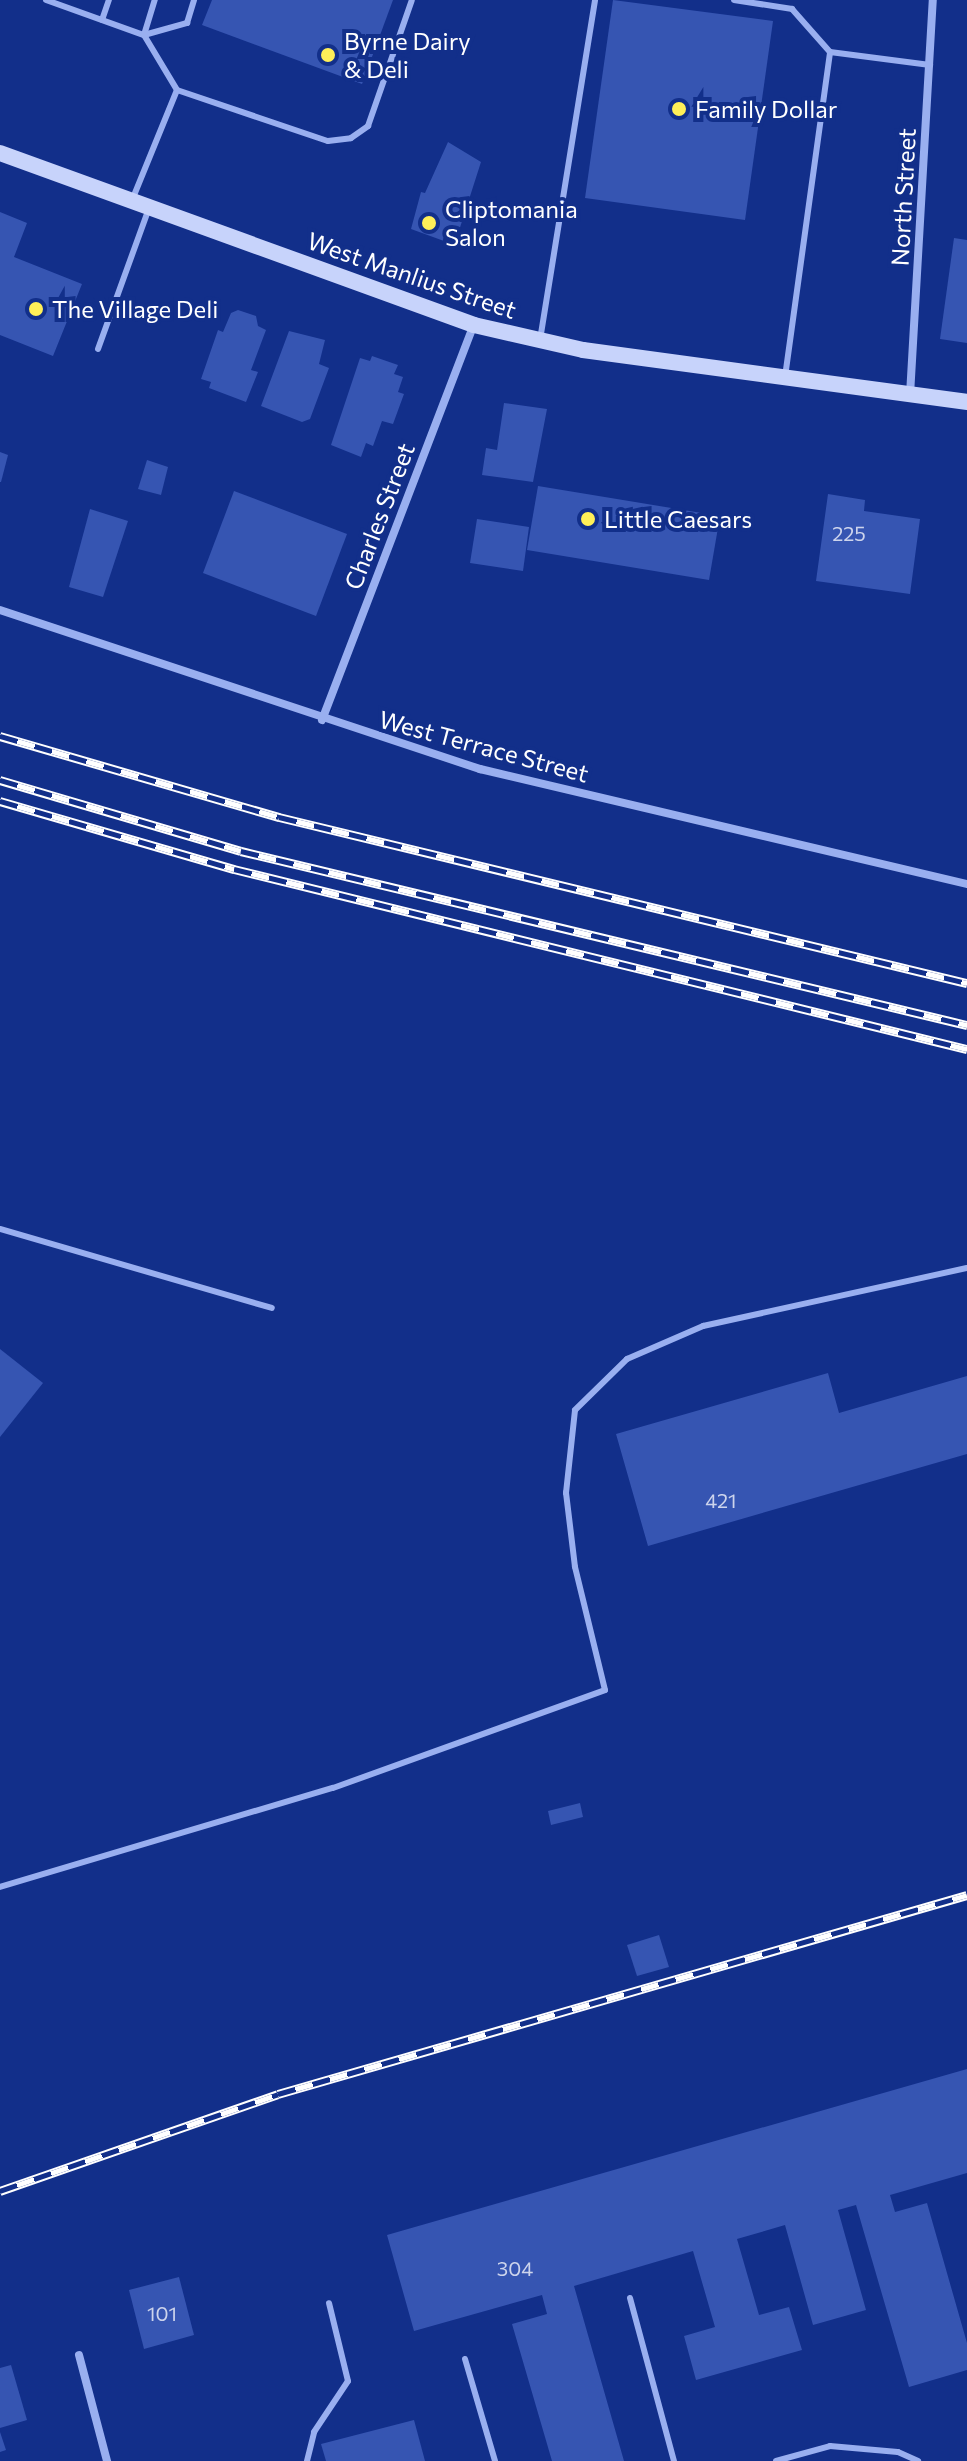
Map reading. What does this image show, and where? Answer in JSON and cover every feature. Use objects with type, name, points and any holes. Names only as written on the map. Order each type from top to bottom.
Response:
[{"type":"main road","name":"West Manlius Street","points":[[0,153],[474,325],[540,341],[967,402]]},
{"type":"street","name":"North Street","points":[[910,395],[933,0]]},
{"type":"street","name":"Charles Street","points":[[322,720],[474,325]]},
{"type":"street","name":"West Terrace Street","points":[[0,610],[322,720],[480,769],[967,884]]},
{"type":"street","points":[[79,2355],[107,2461]]},
{"type":"lane","points":[[46,0],[60,2],[144,35],[187,23],[194,0]]},
{"type":"lane","points":[[102,20],[109,0]]},
{"type":"lane","points":[[155,0],[144,35],[177,90],[328,141],[351,138],[368,126],[412,0]]},
{"type":"lane","points":[[540,341],[595,0]]},
{"type":"lane","points":[[734,0],[792,9],[830,52],[930,65]]},
{"type":"lane","points":[[785,378],[830,52]]},
{"type":"lane","points":[[132,201],[177,90]]},
{"type":"lane","points":[[98,349],[149,208]]},
{"type":"lane","points":[[0,1229],[272,1308]]},
{"type":"lane","points":[[0,1887],[333,1788],[605,1690],[575,1567],[566,1493],[575,1410],[627,1359],[703,1326],[967,1268]]},
{"type":"lane","points":[[630,2298],[674,2461]]},
{"type":"lane","points":[[307,2461],[314,2432],[348,2381],[329,2303]]},
{"type":"lane","points":[[465,2359],[495,2461]]},
{"type":"lane","points":[[776,2461],[830,2446],[898,2452],[918,2461]]},
{"type":"building","name":"Byrne Dairy & Deli","points":[[212,0],[393,0],[362,84],[202,25]]},
{"type":"building","name":"Family Dollar","points":[[613,0],[773,21],[745,220],[585,198]]},
{"type":"building","points":[[448,142],[481,162],[456,240],[446,237],[444,241],[411,229],[421,192],[425,193]]},
{"type":"building","name":"The Village Deli","points":[[0,212],[27,223],[14,257],[82,284],[53,356],[0,335]]},
{"type":"building","points":[[954,238],[967,240],[967,343],[940,339]]},
{"type":"building","points":[[238,310],[256,316],[258,326],[266,330],[251,370],[258,372],[246,402],[209,388],[211,382],[201,379],[218,330],[223,332],[231,313]]},
{"type":"building","points":[[289,331],[325,340],[319,364],[329,368],[310,419],[302,422],[261,406]]},
{"type":"building","points":[[372,356],[398,365],[394,374],[403,377],[398,392],[404,394],[393,424],[382,421],[373,446],[366,443],[361,457],[331,445],[360,358],[370,361]]},
{"type":"building","points":[[504,403],[547,409],[533,482],[482,475],[486,448],[497,450]]},
{"type":"building","points":[[0,452],[8,455],[1,482],[0,482]]},
{"type":"building","points":[[147,460],[168,467],[161,495],[138,489]]},
{"type":"building","points":[[538,486],[720,516],[709,580],[527,550]]},
{"type":"building","points":[[234,491],[347,534],[316,616],[203,573]]},
{"type":"building","points":[[828,494],[865,500],[864,511],[920,519],[910,594],[816,581]]},
{"type":"building","points":[[90,509],[128,521],[103,597],[69,587]]},
{"type":"building","points":[[477,519],[529,527],[523,571],[470,563]]},
{"type":"building","points":[[0,1349],[43,1383],[0,1437]]},
{"type":"building","points":[[828,1373],[839,1413],[967,1376],[967,1454],[648,1546],[616,1434]]},
{"type":"building","points":[[580,1803],[583,1817],[551,1825],[548,1811]]},
{"type":"building","points":[[659,1935],[669,1967],[637,1976],[627,1945]]},
{"type":"building","points":[[967,2069],[967,2173],[890,2195],[895,2212],[927,2203],[967,2343],[967,2370],[909,2387],[856,2205],[838,2210],[866,2310],[813,2325],[785,2225],[737,2239],[759,2315],[789,2307],[802,2350],[696,2380],[684,2336],[715,2327],[693,2251],[574,2286],[624,2461],[552,2461],[512,2324],[547,2314],[542,2295],[414,2331],[387,2235]]},
{"type":"building","points":[[179,2277],[194,2335],[144,2349],[129,2290]]},
{"type":"building","points":[[11,2365],[27,2420],[0,2428],[0,2368]]},
{"type":"building","points":[[414,2420],[425,2461],[326,2461],[321,2444]]},
{"type":"building","points":[[0,2432],[6,2450],[0,2452]]},
{"type":"railway","points":[[0,736],[279,817],[967,983]]},
{"type":"railway","points":[[0,780],[241,851],[967,1025]]},
{"type":"railway","points":[[0,801],[234,869],[967,1049]]},
{"type":"railway","points":[[0,2191],[278,2094],[967,1895]]},
{"type":"place","name":"Byrne Dairy & Deli","points":[[328,55]]},
{"type":"place","name":"Family Dollar","points":[[679,109]]},
{"type":"place","name":"Cliptomania Salon","points":[[429,223]]},
{"type":"place","name":"The Village Deli","points":[[36,309]]},
{"type":"place","name":"Little Caesars","points":[[588,519]]}]
